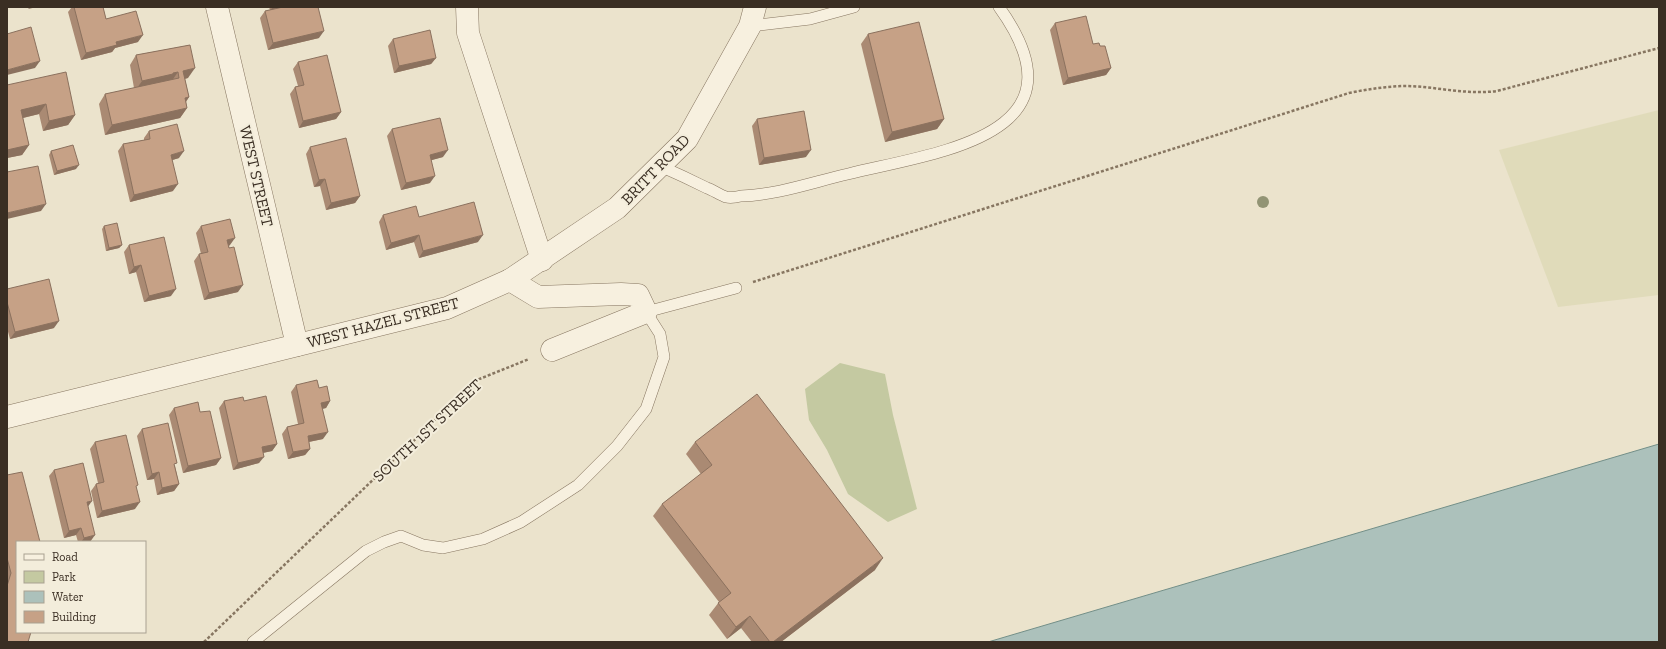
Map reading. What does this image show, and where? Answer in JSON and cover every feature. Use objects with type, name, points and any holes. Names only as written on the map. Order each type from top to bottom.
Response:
[{"type":"street","name":"WEST STREET","points":[[217,7],[297,345]]},
{"type":"street","points":[[466,7],[468,33],[542,260]]},
{"type":"street","name":"BRITT ROAD","points":[[542,260],[617,208],[687,139],[752,17]]},
{"type":"street","name":"WEST HAZEL STREET","points":[[7,417],[448,308],[510,280],[542,260]]},
{"type":"street","points":[[510,280],[538,297],[621,294],[638,295],[646,312],[552,350]]},
{"type":"lane","points":[[752,17],[810,19],[854,7]]},
{"type":"lane","points":[[660,166],[726,197],[758,196],[924,156],[972,142],[1001,124],[1015,112],[1025,98],[1028,80],[1027,62],[1014,31],[999,7]]},
{"type":"lane","points":[[253,642],[366,551],[384,542],[401,536],[423,545],[444,548],[483,539],[521,522],[578,485],[618,446],[646,409],[664,357],[660,334],[646,312],[736,288]]},
{"type":"path","points":[[736,288],[1349,93],[1376,88],[1408,86],[1486,93],[1523,85],[1659,48]]},
{"type":"path","name":"SOUTH 1ST STREET","points":[[204,642],[476,380],[552,350]]},
{"type":"shaded area","points":[[1659,110],[1659,295],[1558,307],[1499,150]]},
{"type":"green space","points":[[840,363],[885,374],[893,415],[917,509],[888,522],[848,494],[827,450],[809,420],[805,389]]},
{"type":"water","points":[[1659,444],[1659,642],[988,642]]},
{"type":"building","points":[[74,7],[103,7],[106,19],[136,11],[143,35],[116,42],[117,45],[86,53]]},
{"type":"building","points":[[283,7],[318,7],[324,31],[273,43],[265,11]]},
{"type":"building","points":[[1086,16],[1093,44],[1099,43],[1100,46],[1105,46],[1111,68],[1068,78],[1055,23]]},
{"type":"building","points":[[919,22],[944,119],[892,132],[868,34]]},
{"type":"building","points":[[31,27],[40,61],[7,70],[7,34]]},
{"type":"building","points":[[430,30],[436,58],[399,66],[393,39]]},
{"type":"building","points":[[190,45],[195,68],[183,71],[189,97],[185,98],[187,108],[112,125],[105,94],[179,78],[178,72],[142,81],[136,55]]},
{"type":"building","points":[[327,55],[341,112],[303,121],[295,87],[304,85],[298,62]]},
{"type":"building","points":[[66,72],[75,115],[49,121],[46,104],[21,110],[29,145],[7,150],[7,85]]},
{"type":"building","points":[[804,111],[811,150],[764,158],[757,119]]},
{"type":"building","points":[[440,118],[448,150],[430,155],[435,176],[406,183],[392,129]]},
{"type":"building","points":[[177,124],[184,151],[171,155],[178,184],[134,195],[123,144],[150,139],[149,131]]},
{"type":"building","points":[[346,138],[360,196],[331,203],[325,179],[319,180],[310,147]]},
{"type":"building","points":[[73,145],[79,165],[57,171],[51,151]]},
{"type":"building","points":[[38,166],[46,204],[7,213],[7,172]]},
{"type":"building","points":[[474,202],[483,235],[423,251],[419,235],[391,243],[383,215],[416,206],[419,217]]},
{"type":"building","points":[[230,219],[235,238],[227,240],[229,248],[234,247],[243,285],[209,293],[199,254],[208,252],[201,226]]},
{"type":"building","points":[[117,223],[122,245],[109,248],[104,226]]},
{"type":"building","points":[[164,237],[176,289],[149,296],[141,265],[134,267],[129,245]]},
{"type":"building","points":[[49,279],[59,321],[15,332],[7,302],[7,289]]},
{"type":"building","points":[[317,380],[319,388],[327,386],[330,401],[321,403],[328,432],[308,436],[310,449],[293,452],[287,427],[304,423],[296,385]]},
{"type":"building","points":[[757,394],[883,558],[773,642],[770,642],[750,616],[736,627],[718,603],[731,593],[662,504],[712,465],[695,442]]},
{"type":"building","points":[[266,396],[277,444],[262,447],[264,457],[238,463],[224,401],[243,397],[244,401]]},
{"type":"building","points":[[198,402],[200,412],[210,411],[221,458],[188,466],[174,408]]},
{"type":"building","points":[[168,423],[177,463],[174,464],[179,484],[162,488],[159,472],[152,474],[142,429]]},
{"type":"building","points":[[126,435],[138,485],[136,486],[140,502],[102,511],[96,484],[104,482],[95,442]]},
{"type":"building","points":[[83,463],[92,501],[87,502],[95,535],[84,538],[81,528],[69,531],[54,470]]},
{"type":"building","points":[[22,472],[40,541],[16,541],[16,633],[31,633],[28,642],[7,642],[7,586],[11,573],[7,558],[7,475]]}]
